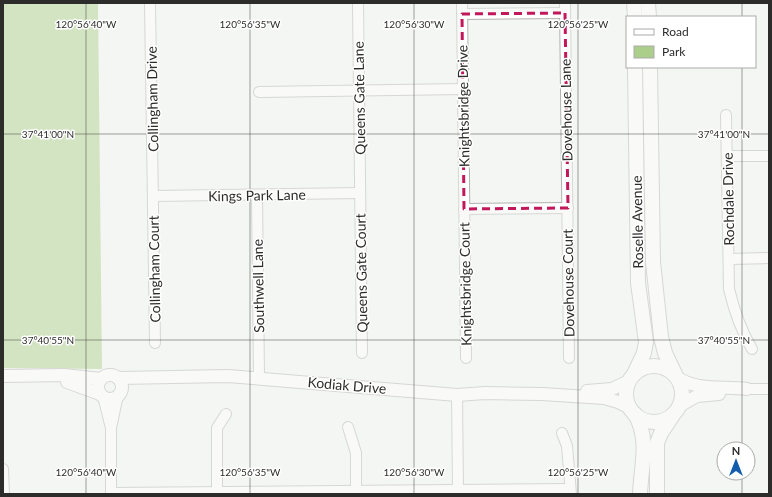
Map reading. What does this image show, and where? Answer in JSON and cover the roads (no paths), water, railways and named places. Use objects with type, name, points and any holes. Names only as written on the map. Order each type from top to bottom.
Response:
[{"type":"main road","points":[[634,3],[635,16]]},
{"type":"main road","points":[[648,3],[649,16]]},
{"type":"main road","name":"Roselle Avenue","points":[[631,378],[644,353],[646,342],[638,283],[635,68]]},
{"type":"main road","name":"Roselle Avenue","points":[[650,68],[653,262],[660,337],[665,353],[676,376]]},
{"type":"main road","points":[[640,494],[644,441],[640,424],[632,411],[626,393],[631,378],[643,368],[652,366],[666,368],[676,376],[683,392],[677,410],[661,433],[657,443],[657,494]]},
{"type":"main road","points":[[632,411],[643,420],[654,422],[666,420],[677,410]]},
{"type":"street","name":"Collingham Drive","points":[[150,3],[153,196]]},
{"type":"street","name":"Queens Gate Lane","points":[[358,3],[360,194]]},
{"type":"street","name":"Knightsbridge Drive","points":[[462,3],[464,209]]},
{"type":"street","points":[[462,14],[565,8]]},
{"type":"street","name":"Dovehouse Lane","points":[[565,8],[568,208]]},
{"type":"street","points":[[259,92],[463,89]]},
{"type":"street","name":"Rochdale Drive","points":[[726,115],[729,289],[734,312],[743,333],[752,348]]},
{"type":"street","points":[[727,156],[769,156]]},
{"type":"street","name":"Southwell Lane","points":[[256,194],[259,377]]},
{"type":"street","name":"Kings Park Lane","points":[[153,196],[360,194]]},
{"type":"street","name":"Queens Gate Court","points":[[360,194],[362,353]]},
{"type":"street","name":"Collingham Court","points":[[153,196],[155,343]]},
{"type":"street","points":[[464,209],[568,208]]},
{"type":"street","name":"Dovehouse Court","points":[[568,208],[569,358]]},
{"type":"street","name":"Knightsbridge Court","points":[[464,209],[466,358]]},
{"type":"street","points":[[729,258],[769,258]]},
{"type":"street","points":[[3,376],[64,375],[101,379],[108,375],[118,378],[122,385],[111,428],[110,494],[458,490],[571,491],[567,446],[562,433]]},
{"type":"street","points":[[51,376],[111,398],[120,394]]},
{"type":"street","name":"Kodiak Drive","points":[[118,378],[228,376],[259,377],[457,395],[485,393],[542,394],[609,399],[632,411]]},
{"type":"street","points":[[676,376],[694,385],[769,389]]},
{"type":"street","name":"Kodiak Drive","points":[[120,394],[152,378]]},
{"type":"street","name":"Kodiak Drive","points":[[542,394],[612,389],[631,378]]},
{"type":"street","points":[[101,379],[98,386],[111,428]]},
{"type":"street","points":[[677,410],[696,396],[731,394],[747,389]]},
{"type":"street","points":[[457,395],[458,490]]},
{"type":"street","points":[[217,493],[217,428],[226,414]]},
{"type":"street","points":[[348,427],[356,453],[356,491]]},
{"type":"street","points":[[3,468],[4,494]]}]
